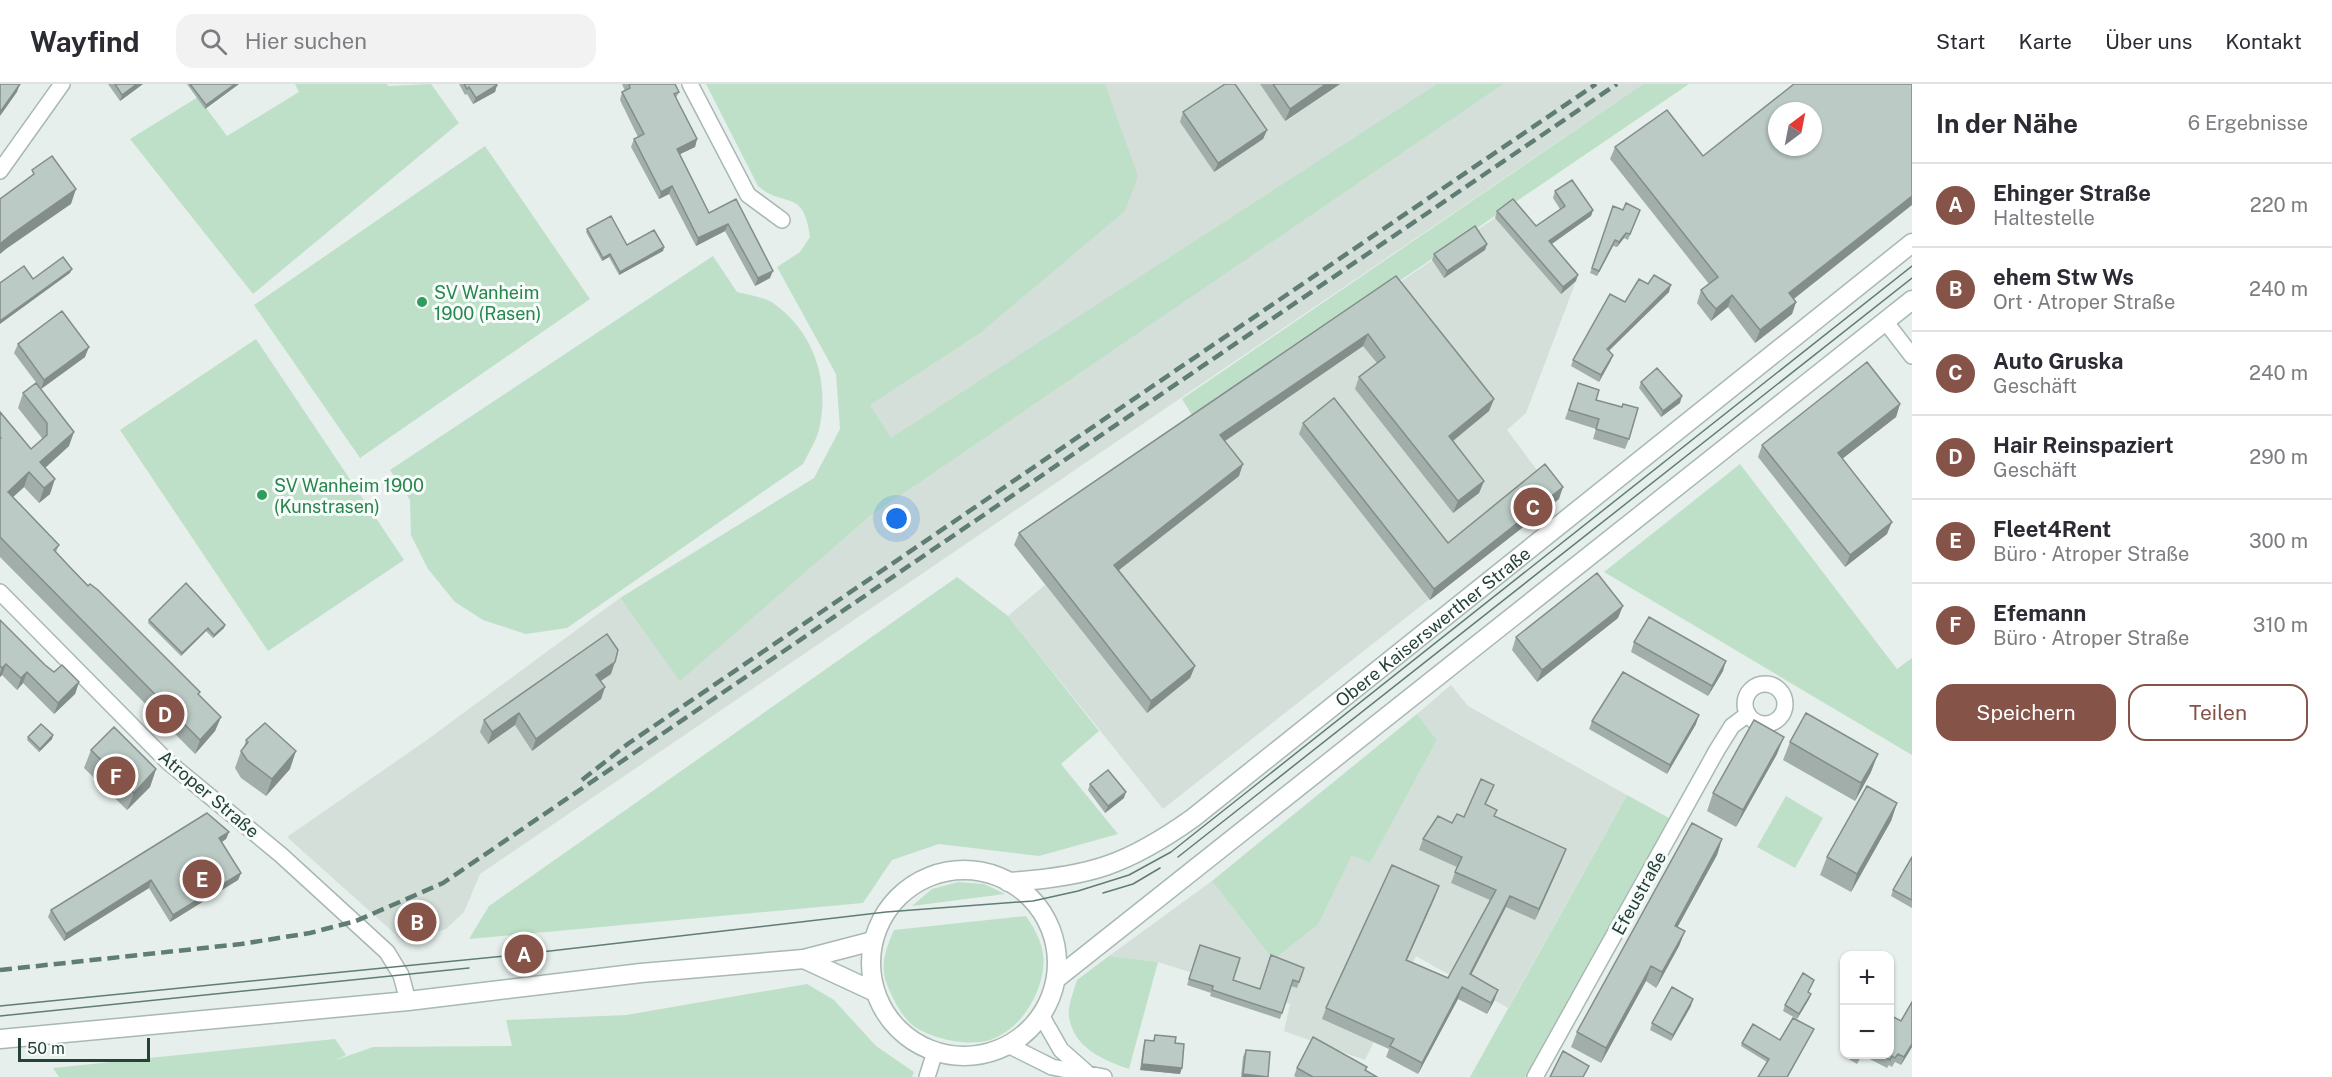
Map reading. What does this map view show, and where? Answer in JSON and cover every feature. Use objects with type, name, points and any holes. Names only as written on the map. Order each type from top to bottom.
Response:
[{"type":"street","points":[[0,171],[62,84]]},
{"type":"street","points":[[690,84],[748,195],[782,220]]},
{"type":"street","name":"Obere Kaiserswerther Straße","points":[[1008,882],[1080,875],[1128,859],[1193,818],[1912,243]]},
{"type":"street","points":[[1056,979],[1912,300]]},
{"type":"street","points":[[1885,321],[1912,356]]},
{"type":"street","name":"Atroper Straße","points":[[0,592],[167,761],[281,855],[387,952],[401,975],[408,1001]]},
{"type":"street","name":"Efeustraße","points":[[1535,1077],[1727,734],[1732,726],[1748,714]]},
{"type":"street","points":[[955,871],[982,872],[1008,882],[1033,901],[1051,930],[1057,954],[1056,979],[1041,1015],[1027,1032],[1008,1045],[985,1054],[960,1056],[935,1052],[905,1036],[887,1016],[875,992],[870,967],[873,941],[886,912],[904,891],[928,877],[955,871]]},
{"type":"street","points":[[0,1039],[408,1001],[641,973],[804,959],[873,941]]},
{"type":"street","points":[[804,959],[875,992]]},
{"type":"street","points":[[1041,1015],[1061,1050],[1088,1074]]},
{"type":"street","points":[[1008,1045],[1052,1066],[1104,1077]]},
{"type":"street","points":[[927,1077],[935,1052]]},
{"type":"shaded area","points":[[1082,84],[1643,84],[480,874],[464,912],[446,929],[404,942],[287,837],[424,742],[620,598],[680,680],[869,517],[916,485],[869,405],[979,334]]},
{"type":"shaded area","points":[[1510,208],[1575,284],[1526,413],[1507,430],[1558,498],[1163,809],[1008,616],[1045,585],[1016,545],[1195,420]]},
{"type":"shaded area","points":[[1451,685],[1468,706],[1627,795],[1508,1008],[1416,956],[1365,1060],[1284,1031],[1290,1004],[1158,962],[1109,956],[1212,881],[1273,960],[1318,925],[1352,854],[1370,862],[1437,740],[1417,714]]},
{"type":"green space","points":[[295,84],[387,84],[388,86],[431,84],[459,123],[253,294],[130,139],[198,97],[227,136],[299,92]]},
{"type":"green space","points":[[706,84],[1105,84],[1138,176],[1125,211],[979,334],[870,405],[891,438],[1437,84],[1503,84],[869,517],[680,681],[620,598],[814,478],[840,429],[836,374],[777,267],[800,252],[810,237],[807,221],[798,205],[767,193],[758,186]]},
{"type":"green space","points":[[1643,84],[1689,84],[1195,420],[1182,399]]},
{"type":"green space","name":"SV Wanheim 1900 (Rasen)","points":[[485,146],[590,299],[360,458],[254,305]]},
{"type":"green space","points":[[713,256],[737,292],[769,301],[787,314],[808,342],[815,357],[822,390],[820,425],[803,464],[567,628],[526,634],[483,620],[455,602],[428,569],[411,535],[410,500],[390,470]]},
{"type":"green space","name":"SV Wanheim 1900 (Kunstrasen)","points":[[256,339],[404,560],[268,651],[120,430]]},
{"type":"green space","points":[[1740,464],[1897,669],[1912,658],[1912,755],[1604,572]]},
{"type":"green space","points":[[957,577],[1008,616],[1099,731],[1061,764],[1118,834],[1039,856],[939,844],[892,860],[863,903],[469,939],[489,906]]},
{"type":"green space","points":[[1417,714],[1437,740],[1370,863],[1352,855],[1318,925],[1273,960],[1212,881]]},
{"type":"green space","points":[[1627,795],[1669,818],[1525,1077],[1470,1077]]},
{"type":"green space","points":[[1786,796],[1823,818],[1795,868],[1757,847]]},
{"type":"green space","points":[[958,882],[984,884],[1005,894],[912,906],[932,889]]},
{"type":"green space","points":[[1026,916],[1037,934],[1044,959],[1035,997],[1015,1025],[993,1039],[973,1043],[927,1034],[910,1023],[898,1007],[884,974],[885,957],[894,930]]},
{"type":"green space","points":[[1109,956],[1158,962],[1129,1069],[1100,1057],[1083,1045],[1072,1028],[1069,1017],[1077,980]]},
{"type":"green space","points":[[807,984],[834,1000],[876,1046],[914,1072],[912,1077],[59,1077],[53,1068],[335,1039],[346,1055],[336,1060],[373,1047],[512,1046],[506,1020],[626,1015]]},
{"type":"building","points":[[0,84],[20,84],[0,112]]},
{"type":"building","points":[[115,84],[137,84],[122,95]]},
{"type":"building","points":[[190,84],[235,84],[206,105]]},
{"type":"building","points":[[464,84],[497,85],[476,98],[469,87],[467,89]]},
{"type":"building","points":[[629,84],[675,84],[679,92],[674,94],[697,139],[677,149],[709,213],[736,199],[773,271],[758,278],[728,224],[698,238],[672,186],[661,192],[634,139],[644,134],[622,92],[630,88]]},
{"type":"building","points":[[1225,84],[1235,84],[1267,130],[1218,163],[1183,112]]},
{"type":"building","points":[[1273,84],[1326,84],[1290,109]]},
{"type":"building","points":[[1794,84],[1912,84],[1912,196],[1789,293],[1796,302],[1760,330],[1732,295],[1716,309],[1707,299],[1701,290],[1718,277],[1615,147],[1667,110],[1703,156],[1768,105],[1768,156],[1822,156],[1822,102],[1771,102]]},
{"type":"building","points":[[52,156],[76,189],[0,244],[0,199],[34,174],[32,170]]},
{"type":"building","points":[[1572,180],[1593,210],[1549,241],[1578,275],[1563,287],[1497,211],[1513,199],[1536,226],[1565,206],[1555,191]]},
{"type":"building","points":[[1626,203],[1640,210],[1630,234],[1626,233],[1619,242],[1615,240],[1599,271],[1592,268],[1613,206],[1623,210]]},
{"type":"building","points":[[611,216],[627,245],[654,230],[664,247],[620,272],[610,254],[603,258],[587,229]]},
{"type":"building","points":[[1475,226],[1487,244],[1447,271],[1434,254]]},
{"type":"building","points":[[63,257],[72,269],[0,321],[0,283],[24,266],[33,279]]},
{"type":"building","points":[[1654,275],[1671,285],[1607,349],[1613,355],[1601,375],[1573,360],[1610,294],[1625,302],[1639,279],[1648,284]]},
{"type":"building","points":[[1396,276],[1494,399],[1449,436],[1484,481],[1458,501],[1359,377],[1385,357],[1368,334],[1220,435],[1243,464],[1114,565],[1195,666],[1151,701],[1019,533]]},
{"type":"building","points":[[62,311],[89,347],[44,380],[18,344]]},
{"type":"building","points":[[1867,362],[1900,404],[1838,453],[1892,522],[1850,555],[1762,445]]},
{"type":"building","points":[[1657,368],[1682,396],[1663,411],[1641,382]]},
{"type":"building","points":[[36,383],[74,432],[40,462],[55,479],[44,488],[29,472],[8,492],[59,545],[54,550],[67,564],[88,586],[90,584],[98,590],[200,692],[198,694],[221,717],[200,740],[0,537],[0,412],[31,449],[47,435],[47,423],[23,393]]},
{"type":"building","points":[[1578,383],[1599,390],[1596,400],[1622,407],[1623,404],[1638,408],[1629,439],[1596,429],[1599,419],[1569,410]]},
{"type":"building","points":[[1334,398],[1448,543],[1545,464],[1563,487],[1434,589],[1303,423]]},
{"type":"building","points":[[1597,573],[1623,606],[1542,670],[1516,637]]},
{"type":"building","points":[[186,583],[225,625],[214,635],[208,628],[182,653],[149,620]]},
{"type":"building","points":[[1649,617],[1726,661],[1712,686],[1634,642]]},
{"type":"building","points":[[0,620],[45,665],[54,672],[62,665],[79,682],[58,703],[27,672],[21,678],[6,664],[2,668],[0,666]]},
{"type":"building","points":[[607,634],[618,650],[615,662],[596,675],[605,687],[536,739],[519,713],[492,732],[484,720]]},
{"type":"building","points":[[1623,672],[1699,715],[1670,765],[1592,721]]},
{"type":"building","points":[[1806,713],[1878,754],[1861,783],[1790,742]]},
{"type":"building","points":[[1754,720],[1784,737],[1743,810],[1713,793]]},
{"type":"building","points":[[265,723],[296,751],[272,779],[247,760],[241,751],[248,742],[246,740]]},
{"type":"building","points":[[41,724],[53,735],[40,749],[28,737]]},
{"type":"building","points":[[114,727],[156,769],[134,793],[91,750]]},
{"type":"building","points":[[1108,770],[1126,792],[1108,806],[1090,784]]},
{"type":"building","points":[[1481,779],[1494,785],[1485,804],[1497,810],[1494,816],[1566,849],[1539,909],[1510,896],[1470,974],[1498,990],[1491,1003],[1462,987],[1422,1063],[1390,1046],[1394,1039],[1326,1008],[1392,865],[1439,886],[1406,960],[1448,978],[1496,890],[1455,872],[1462,857],[1423,839],[1438,816],[1452,823],[1457,814],[1464,817]]},
{"type":"building","points":[[1867,786],[1897,803],[1857,874],[1827,857]]},
{"type":"building","points":[[207,813],[229,832],[219,838],[241,873],[173,915],[151,880],[66,934],[51,910]]},
{"type":"building","points":[[1692,823],[1722,839],[1675,926],[1685,931],[1662,972],[1651,966],[1606,1048],[1577,1032]]},
{"type":"building","points":[[1912,857],[1912,900],[1893,890]]},
{"type":"building","points":[[423,907],[430,921],[414,930],[407,916]]},
{"type":"building","points":[[1200,945],[1240,958],[1233,980],[1260,989],[1271,955],[1304,968],[1299,982],[1293,980],[1282,1013],[1212,990],[1213,986],[1189,979]]},
{"type":"building","points":[[1803,973],[1814,980],[1808,992],[1811,994],[1799,1014],[1785,1005]]},
{"type":"building","points":[[1672,987],[1693,999],[1673,1035],[1652,1023]]},
{"type":"building","points":[[1912,1002],[1912,1044],[1904,1057],[1898,1054],[1895,1058],[1894,1017],[1901,1021]]},
{"type":"building","points":[[1793,1018],[1814,1029],[1787,1077],[1758,1077],[1769,1059],[1742,1043],[1753,1024],[1780,1040]]},
{"type":"building","points":[[1155,1035],[1176,1037],[1175,1043],[1184,1044],[1182,1068],[1142,1064],[1145,1040],[1154,1041]]},
{"type":"building","points":[[1313,1037],[1367,1067],[1365,1070],[1377,1077],[1313,1077],[1297,1068]]},
{"type":"building","points":[[1246,1050],[1270,1052],[1268,1077],[1243,1074]]},
{"type":"building","points":[[1563,1051],[1589,1066],[1583,1077],[1550,1077]]},
{"type":"tram line","points":[[0,1006],[524,954],[886,912],[1033,901],[1078,891],[1129,875],[1171,852],[1912,266]]},
{"type":"tram line","points":[[1178,857],[1912,278]]},
{"type":"tram line","points":[[1103,893],[1133,884],[1160,868]]},
{"type":"tram line","points":[[0,1016],[469,968]]},
{"type":"railway","points":[[582,780],[629,743],[1596,84]]},
{"type":"railway","points":[[0,970],[241,944],[310,933],[356,921],[443,883],[1617,84]]},
{"type":"place","name":"SV Wanheim 1900 (Rasen)","points":[[422,302]]},
{"type":"place","name":"SV Wanheim 1900 (Kunstrasen)","points":[[262,495]]},
{"type":"place","name":"Auto Gruska","points":[[1533,507]]},
{"type":"place","name":"Hair Reinspaziert","points":[[165,714]]},
{"type":"place","name":"Efemann","points":[[116,776]]},
{"type":"place","name":"Fleet4Rent","points":[[202,879]]},
{"type":"place","name":"ehem Stw Ws","points":[[417,922]]},
{"type":"place","name":"Ehinger Straße","points":[[524,954]]}]
